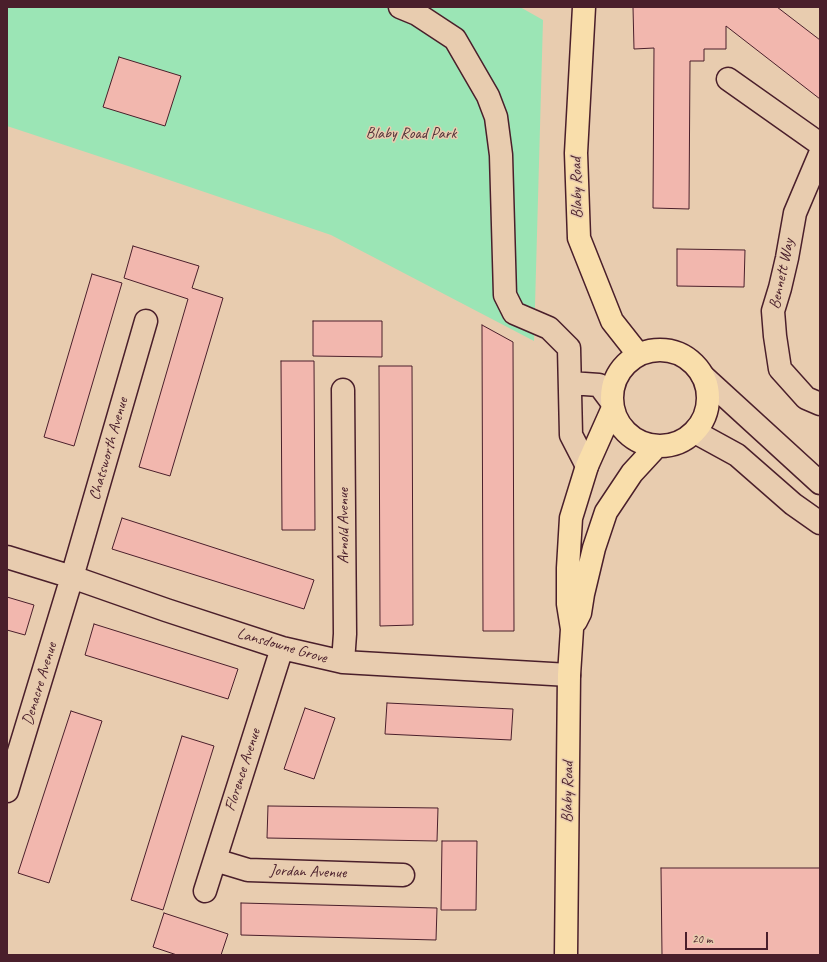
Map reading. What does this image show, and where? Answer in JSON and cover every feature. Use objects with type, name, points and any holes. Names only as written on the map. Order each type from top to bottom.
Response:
[{"type":"main road","name":"Blaby Road","points":[[584,7],[576,153],[578,238],[612,321],[638,354]]},
{"type":"main road","points":[[652,350],[668,350],[682,355],[694,364],[703,376],[708,390],[708,405],[704,420],[695,432],[684,441],[671,446],[656,447],[642,444],[628,436],[618,424],[612,405],[612,386],[618,374],[627,362],[638,354],[652,350]]},
{"type":"main road","name":"Blaby Road","points":[[566,955],[569,675],[572,629],[568,604],[568,568],[571,518],[587,466],[612,405]]},
{"type":"main road","name":"Blaby Road","points":[[572,629],[580,613],[582,594],[594,548],[606,512],[632,473],[656,447]]},
{"type":"street","points":[[400,7],[417,14],[455,39],[488,96],[496,117],[501,155],[505,295],[514,313],[549,328],[570,348],[570,435],[587,466]]},
{"type":"street","points":[[728,79],[820,144]]},
{"type":"street","name":"Bennett Way","points":[[820,154],[795,213],[787,258],[773,311],[780,369],[806,398],[820,404]]},
{"type":"street","name":"Chatsworth Avenue","points":[[72,577],[146,320]]},
{"type":"street","points":[[703,376],[820,483]]},
{"type":"street","points":[[570,383],[599,385],[612,405]]},
{"type":"street","name":"Arnold Avenue","points":[[342,662],[345,634],[343,390]]},
{"type":"street","points":[[695,432],[737,456],[793,504],[820,523]]},
{"type":"street","name":"Lansdowne Grove","points":[[7,557],[72,577],[282,648],[342,662],[569,675]]},
{"type":"street","name":"Denacre Avenue","points":[[7,791],[72,577]]},
{"type":"street","name":"Florence Avenue","points":[[205,891],[282,648]]},
{"type":"street","name":"Jordan Avenue","points":[[215,860],[248,870],[403,875]]},
{"type":"green space","name":"Blaby Road Park","points":[[7,7],[520,7],[543,20],[534,341],[331,235],[7,126]]},
{"type":"building","points":[[633,7],[777,7],[820,40],[820,99],[726,26],[726,49],[704,49],[704,61],[690,61],[689,209],[653,208],[654,48],[634,49]]},
{"type":"building","points":[[119,57],[181,76],[165,126],[103,107]]},
{"type":"building","points":[[133,246],[199,266],[192,288],[223,298],[170,476],[139,467],[188,299],[124,278]]},
{"type":"building","points":[[677,249],[745,250],[744,287],[677,286]]},
{"type":"building","points":[[92,274],[122,283],[74,446],[44,437]]},
{"type":"building","points":[[313,321],[382,321],[382,357],[313,356]]},
{"type":"building","points":[[482,325],[513,342],[514,631],[483,631]]},
{"type":"building","points":[[281,361],[314,361],[315,530],[282,530]]},
{"type":"building","points":[[379,366],[412,366],[413,625],[380,626]]},
{"type":"building","points":[[122,518],[314,580],[304,609],[112,549]]},
{"type":"building","points":[[7,597],[34,605],[25,635],[7,630]]},
{"type":"building","points":[[94,624],[238,669],[228,699],[85,655]]},
{"type":"building","points":[[387,703],[513,709],[511,740],[385,734]]},
{"type":"building","points":[[305,708],[335,718],[314,779],[284,769]]},
{"type":"building","points":[[71,711],[102,721],[49,883],[18,873]]},
{"type":"building","points":[[182,736],[214,746],[163,910],[131,900]]},
{"type":"building","points":[[268,806],[438,808],[437,841],[267,838]]},
{"type":"building","points":[[442,841],[477,841],[476,910],[441,910]]},
{"type":"building","points":[[661,868],[820,868],[820,955],[662,955]]},
{"type":"building","points":[[241,903],[437,908],[436,940],[241,935]]},
{"type":"building","points":[[164,913],[228,934],[221,955],[177,955],[153,947]]}]
